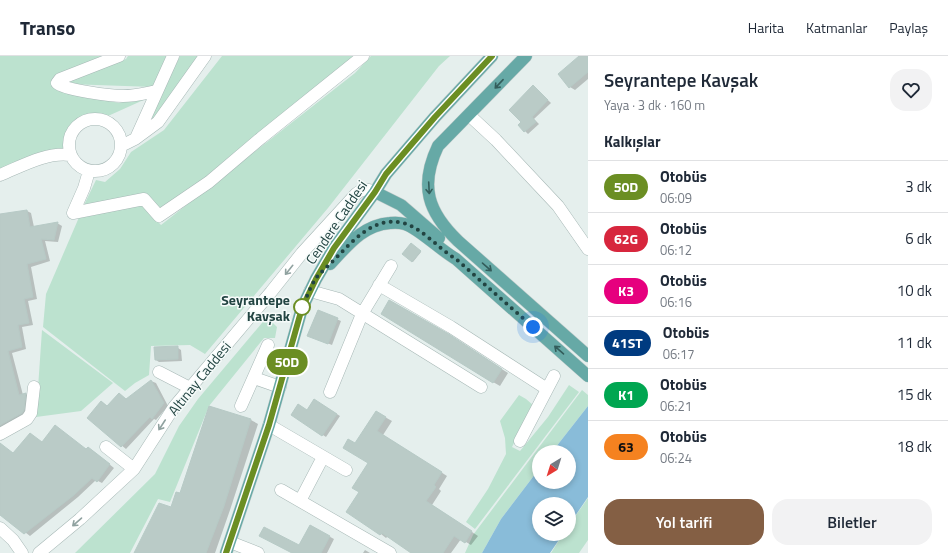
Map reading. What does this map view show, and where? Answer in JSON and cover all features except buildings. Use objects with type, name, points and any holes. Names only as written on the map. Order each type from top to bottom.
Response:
[{"type":"main road","points":[[435,117],[450,89],[480,56]]},
{"type":"main road","name":"Cendere Caddesi","points":[[228,549],[269,425],[302,308],[316,279],[334,248],[375,192],[386,174],[435,117],[492,56]]},
{"type":"main road","points":[[526,56],[438,146],[429,174],[428,190],[431,204],[445,229],[588,356]]},
{"type":"main road","points":[[375,192],[401,206],[419,220],[450,250],[456,259]]},
{"type":"main road","points":[[316,279],[359,235],[370,227],[392,222],[402,223],[412,227],[444,252],[456,259],[588,376]]},
{"type":"street","points":[[120,56],[60,79],[57,83],[60,86],[109,95],[124,96],[157,91]]},
{"type":"street","points":[[136,139],[173,56]]},
{"type":"street","points":[[121,146],[136,139],[158,122],[205,56]]},
{"type":"street","points":[[89,171],[84,188],[73,213],[144,198],[159,216],[209,182],[363,56]]},
{"type":"street","points":[[469,115],[496,140],[558,206],[588,249]]},
{"type":"street","points":[[90,120],[102,121],[110,124],[116,130],[120,138],[121,146],[120,153],[111,166],[104,170],[97,171],[89,171],[81,168],[70,155],[69,147],[73,131],[79,125],[90,120]]},
{"type":"street","points":[[0,175],[33,161],[61,154],[70,155]]},
{"type":"street","name":"Altınay Caddesi","points":[[39,553],[80,519],[134,469],[174,407],[302,253],[356,194],[361,190],[367,189],[375,192]]},
{"type":"street","points":[[330,392],[362,314],[391,266]]},
{"type":"street","points":[[379,285],[451,327],[547,389]]},
{"type":"street","points":[[310,291],[339,299],[481,387]]},
{"type":"street","points":[[241,406],[268,345]]},
{"type":"street","points":[[160,372],[190,388]]},
{"type":"street","points":[[520,441],[554,376]]},
{"type":"street","points":[[254,378],[280,387]]},
{"type":"street","points":[[0,434],[27,419],[31,413],[34,387]]},
{"type":"street","points":[[269,425],[346,470]]},
{"type":"street","points":[[106,447],[134,469]]},
{"type":"street","points":[[300,501],[323,457]]},
{"type":"street","points":[[281,490],[390,553]]},
{"type":"street","points":[[0,528],[13,540],[22,553]]},
{"type":"street","points":[[228,549],[258,553]]},
{"type":"green space","points":[[0,56],[104,56],[54,76],[54,85],[58,91],[119,103],[148,96],[148,98],[108,116],[86,116],[73,124],[66,135],[65,149],[0,173]]},
{"type":"green space","points":[[128,56],[167,56],[154,87],[67,84],[67,81],[126,59]]},
{"type":"green space","points":[[180,56],[199,56],[146,127]]},
{"type":"green space","points":[[222,56],[358,56],[208,178],[158,211],[145,194],[84,205],[96,180],[105,182],[120,169],[131,152],[164,130]]},
{"type":"green space","points":[[371,56],[450,56],[439,66],[328,208],[205,354],[190,345],[151,346],[149,375],[125,391],[43,327],[46,294],[80,215],[141,204],[161,225],[355,73]]},
{"type":"green space","points":[[267,317],[277,327],[275,338],[264,338],[209,406],[170,502],[158,499],[130,553],[75,553],[155,474],[179,426],[198,399]]},
{"type":"green space","points":[[42,330],[113,383],[81,411],[36,417]]},
{"type":"green space","points":[[569,385],[579,392],[539,445],[532,445],[532,454],[475,529],[466,522],[488,489],[506,454],[505,438],[500,421],[519,395],[533,405],[512,447],[520,451],[548,417]]},
{"type":"green space","points":[[582,390],[588,395],[588,406],[557,445],[541,445]]},
{"type":"green space","points":[[532,457],[532,478],[501,519],[482,553],[465,553],[473,535]]},
{"type":"green space","points":[[588,498],[588,540],[579,553],[551,553],[559,541],[576,541],[576,515]]},
{"type":"water","points":[[588,406],[588,497],[576,515],[576,497],[532,497],[532,541],[558,541],[550,553],[482,553],[501,519],[532,478],[532,489],[576,489],[576,445],[557,445]]},
{"type":"bus line","name":"50D","points":[[226,553],[269,425],[302,308],[316,279],[334,248],[375,192],[386,174],[435,117],[492,56]]},
{"type":"place","name":"Seyrantepe Kavşak","points":[[302,307]]},
{"type":"route","points":[[302,307],[316,279],[342,251],[370,227],[392,222],[402,223],[412,227],[426,236],[444,252],[456,259],[533,327]]}]
